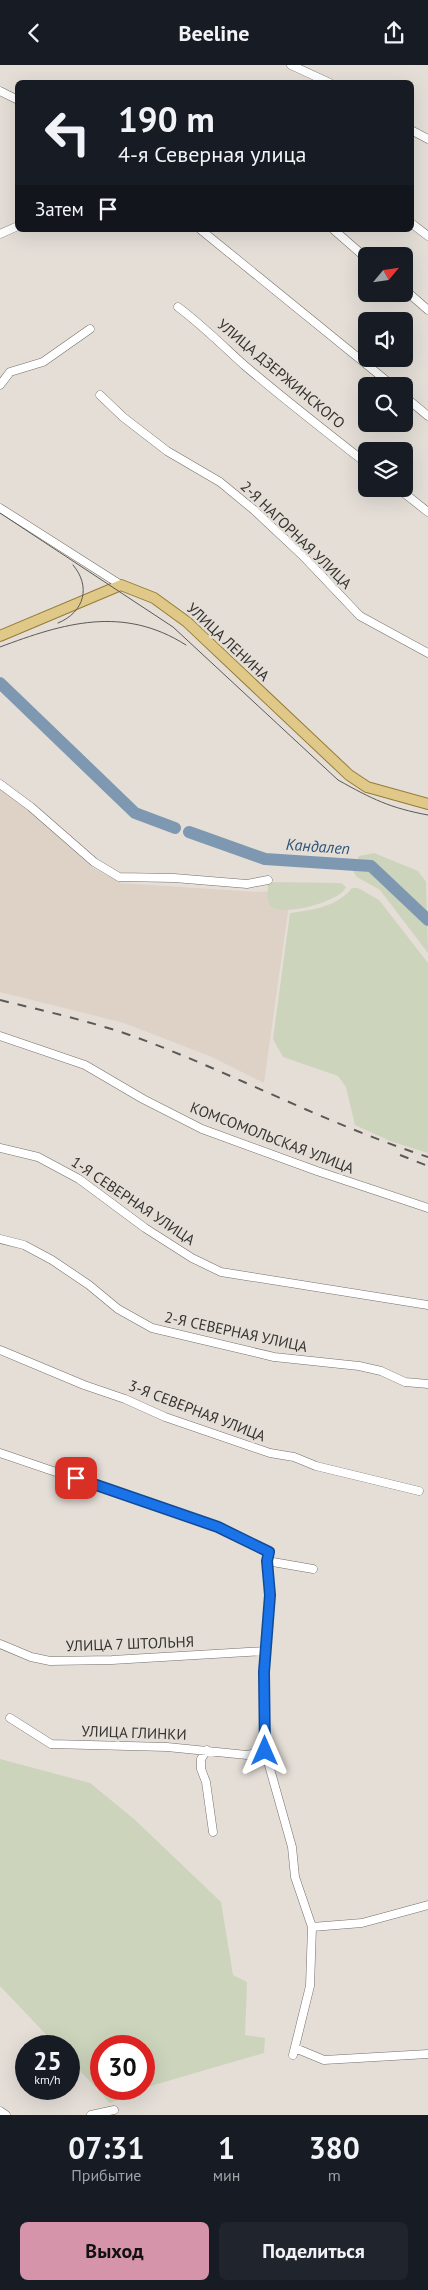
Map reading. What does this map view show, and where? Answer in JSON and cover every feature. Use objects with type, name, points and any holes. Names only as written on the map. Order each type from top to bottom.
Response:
[{"type":"main road","points":[[0,636],[121,585]]},
{"type":"main road","name":"УЛИЦА ЛЕНИНА","points":[[121,585],[154,598],[187,622],[349,775],[367,787],[428,804]]},
{"type":"street","points":[[291,65],[324,80]]},
{"type":"street","points":[[0,91],[15,98]]},
{"type":"street","points":[[414,132],[428,139]]},
{"type":"street","points":[[414,225],[428,236]]},
{"type":"street","points":[[0,234],[15,227]]},
{"type":"street","points":[[203,232],[382,377]]},
{"type":"street","points":[[336,232],[358,251]]},
{"type":"street","points":[[413,297],[428,310]]},
{"type":"street","name":"УЛИЦА ДЗЕРЖИНСКОГО","points":[[178,307],[205,327],[245,365],[299,411],[358,457]]},
{"type":"street","points":[[0,385],[10,372],[43,362],[90,329]]},
{"type":"street","name":"2-Я НАГОРНАЯ УЛИЦА","points":[[100,395],[123,417],[167,451],[220,482],[254,510],[302,555],[360,616],[428,653]]},
{"type":"street","points":[[413,404],[428,416]]},
{"type":"street","points":[[409,497],[428,512]]},
{"type":"street","name":"УЛИЦА ЛЕНИНА","points":[[0,508],[121,585]]},
{"type":"street","points":[[0,784],[32,807],[94,862],[119,877],[247,884],[268,880]]},
{"type":"street","name":"КОМСОМОЛЬСКАЯ УЛИЦА","points":[[0,1036],[85,1065],[143,1099],[202,1129],[326,1175],[428,1208]]},
{"type":"street","name":"1-Я СЕВЕРНАЯ УЛИЦА","points":[[0,1148],[38,1157],[79,1179],[145,1228],[192,1258],[221,1272],[428,1305]]},
{"type":"street","name":"2-Я СЕВЕРНАЯ УЛИЦА","points":[[0,1239],[24,1245],[52,1260],[89,1285],[118,1309],[152,1328],[274,1357],[359,1366],[381,1371],[405,1382],[428,1383]]},
{"type":"street","name":"3-Я СЕВЕРНАЯ УЛИЦА","points":[[0,1350],[84,1385],[125,1399],[165,1417],[270,1453],[294,1457],[316,1466],[419,1491]]},
{"type":"street","points":[[0,1453],[218,1527],[269,1552],[267,1561],[270,1595],[265,1651],[265,1751],[292,1847],[296,1877],[312,1927],[310,1985],[294,2051],[324,2060],[428,2054]]},
{"type":"street","points":[[267,1561],[313,1569]]},
{"type":"street","name":"УЛИЦА 7 ШТОЛЬНЯ","points":[[0,1644],[30,1657],[50,1661],[112,1660],[265,1651]]},
{"type":"street","name":"УЛИЦА ГЛИНКИ","points":[[10,1718],[51,1745],[208,1750],[247,1755],[265,1751]]},
{"type":"street","points":[[208,1750],[201,1759],[201,1769],[206,1782],[213,1832]]},
{"type":"street","points":[[312,1927],[362,1923],[428,1905]]},
{"type":"street","points":[[91,2115],[114,2110]]},
{"type":"street","points":[[0,2111],[6,2115]]},
{"type":"shaded area","points":[[0,789],[31,812],[95,869],[121,883],[256,892],[291,890],[264,1083],[212,1057],[124,1023],[0,992]]},
{"type":"green space","points":[[374,853],[418,871],[426,882],[428,953],[380,890],[357,877],[353,871],[359,856]]},
{"type":"green space","points":[[270,882],[341,883],[346,887],[342,893],[322,903],[309,907],[284,910],[274,908],[269,904],[267,895]]},
{"type":"green space","points":[[352,888],[358,888],[379,900],[428,963],[428,1153],[390,1141],[355,1125],[346,1087],[338,1076],[283,1057],[273,1039],[290,913],[324,907],[339,899]]},
{"type":"green space","points":[[0,1759],[90,1783],[134,1819],[221,1902],[233,1975],[247,1982],[245,2035],[265,2038],[264,2053],[155,2085],[155,2035],[90,2035],[90,2082],[80,2071],[80,2035],[47,2035],[0,1986]]},
{"type":"waterway","name":"Кандалеп","points":[[0,683],[135,813],[175,828]]},
{"type":"waterway","name":"Кандалеп","points":[[189,832],[265,859],[371,866],[428,920]]},
{"type":"tram line","points":[[0,513],[173,627],[338,780],[382,802],[428,815]]},
{"type":"tram line","points":[[58,623],[74,612],[82,598],[82,581],[73,565]]},
{"type":"tram line","points":[[0,647],[47,631],[93,622],[139,625],[163,633],[186,645]]},
{"type":"railway","points":[[0,1000],[78,1019],[135,1037],[358,1131],[428,1157]]},
{"type":"railway","points":[[400,1155],[428,1166]]},
{"type":"route","points":[[76,1478],[218,1527],[269,1552],[267,1561],[270,1595],[264,1672],[265,1751]]}]
